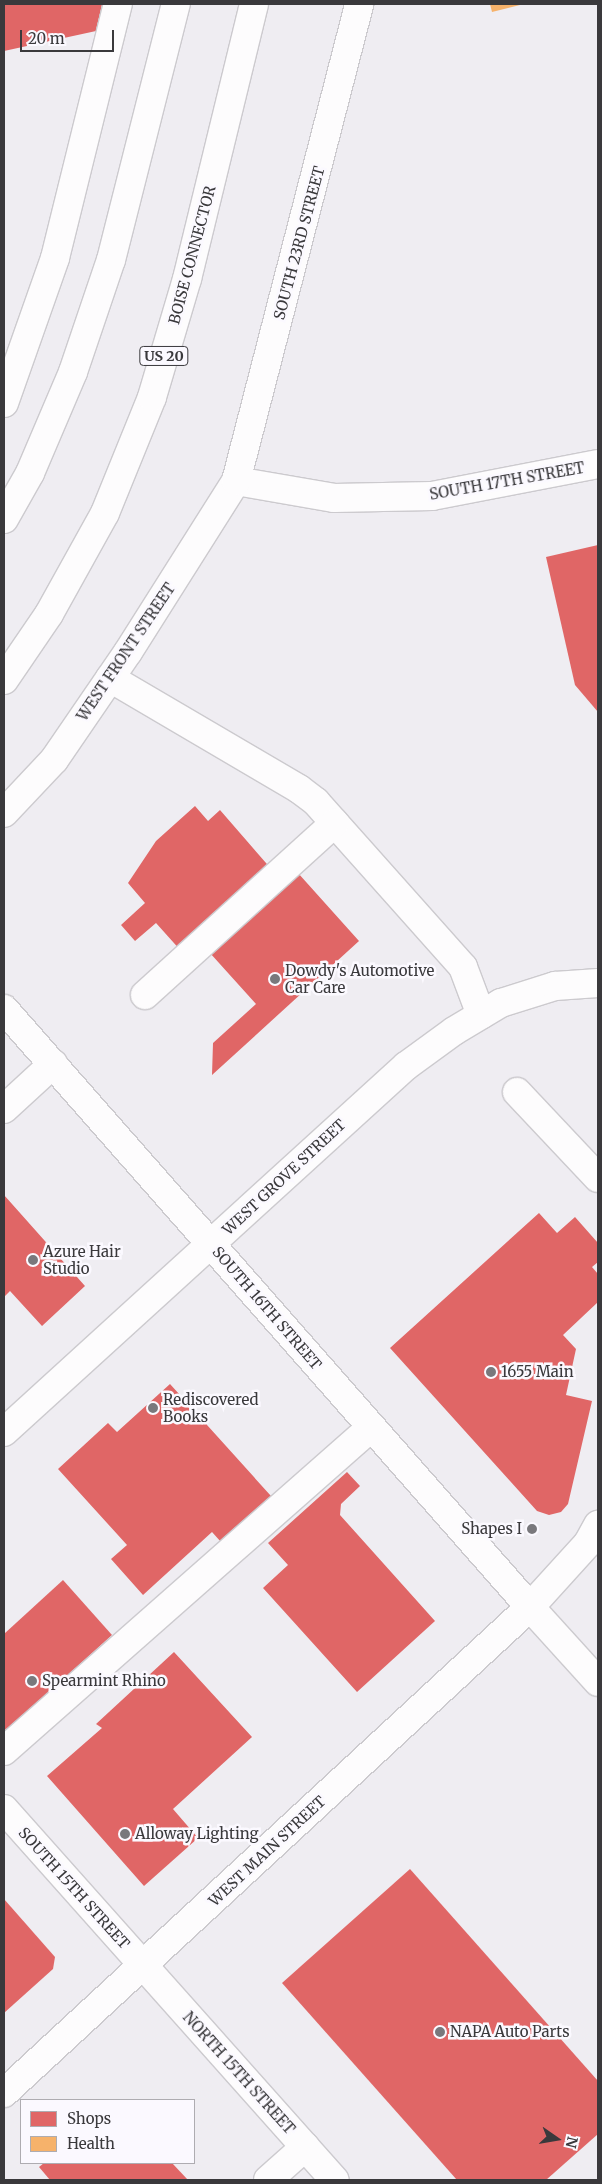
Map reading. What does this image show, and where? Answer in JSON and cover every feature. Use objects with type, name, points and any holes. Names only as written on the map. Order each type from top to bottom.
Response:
[{"type":"main road","points":[[4,403],[55,258],[118,4]]},
{"type":"main road","points":[[4,519],[30,473],[73,372],[111,260],[176,4]]},
{"type":"main road","name":"BOISE CONNECTOR","points":[[4,680],[49,614],[105,513],[152,398],[187,280],[254,4]]},
{"type":"main road","name":"SOUTH 23RD STREET","points":[[236,481],[359,4]]},
{"type":"main road","name":"SOUTH 17TH STREET","points":[[236,481],[334,498],[432,496],[598,464]]},
{"type":"main road","name":"WEST FRONT STREET","points":[[4,813],[54,760],[110,678],[236,481]]},
{"type":"main road","points":[[110,678],[299,789],[316,802],[462,967],[481,1015]]},
{"type":"main road","points":[[145,996],[335,823]]},
{"type":"main road","name":"WEST GROVE STREET","points":[[4,1432],[406,1066],[454,1031],[501,1003],[555,986],[598,983]]},
{"type":"main road","name":"SOUTH 16TH STREET","points":[[6,1016],[53,1064],[598,1682]]},
{"type":"main road","points":[[4,1109],[53,1064]]},
{"type":"main road","points":[[517,1092],[598,1178]]},
{"type":"main road","points":[[4,1751],[372,1427]]},
{"type":"main road","name":"WEST MAIN STREET","points":[[4,2093],[530,1607],[588,1543],[598,1525]]},
{"type":"main road","name":"SOUTH 15TH STREET","points":[[4,1809],[143,1966]]},
{"type":"main road","name":"NORTH 15TH STREET","points":[[143,1966],[335,2180]]},
{"type":"main road","points":[[268,2180],[305,2147]]},
{"type":"building: Shops","points":[[4,4],[102,4],[96,31],[4,51]]},
{"type":"building: Shops","points":[[598,545],[598,712],[575,685],[546,557]]},
{"type":"building: Shops","points":[[195,806],[208,821],[220,810],[273,871],[182,952],[156,923],[135,941],[121,925],[145,903],[128,883],[156,841]]},
{"type":"building: Shops","name":"Dowdy's Automotive Car Care","points":[[298,873],[359,941],[212,1075],[213,1043],[256,1004],[210,953]]},
{"type":"building: Shops","name":"Azure Hair Studio","points":[[4,1195],[85,1286],[42,1326],[10,1291],[4,1297]]},
{"type":"building: Shops","name":"1655 Main","points":[[539,1213],[557,1233],[575,1217],[598,1243],[598,1262],[592,1267],[598,1274],[598,1302],[563,1335],[576,1349],[566,1395],[592,1401],[568,1504],[561,1512],[549,1515],[537,1511],[390,1348]]},
{"type":"building: Shops","points":[[170,1384],[271,1496],[221,1542],[212,1532],[143,1595],[111,1559],[127,1545],[58,1469],[108,1423],[117,1432]]},
{"type":"building: Shops","points":[[347,1472],[360,1486],[341,1504],[340,1515],[435,1621],[357,1692],[263,1588],[288,1565],[268,1543]]},
{"type":"building: Shops","name":"Spearmint Rhino","points":[[63,1580],[112,1635],[6,1731],[4,1728],[4,1634]]},
{"type":"building: Shops","points":[[174,1652],[252,1737],[173,1809],[198,1838],[144,1886],[47,1776],[102,1728],[96,1724]]},
{"type":"building: Shops","name":"NAPA Auto Parts","points":[[410,1869],[598,2081],[598,2134],[546,2180],[457,2180],[282,1983]]},
{"type":"building: Shops","points":[[4,1899],[55,1957],[53,1969],[4,2013]]},
{"type":"building: Shops","points":[[43,2164],[173,2164],[188,2180],[50,2180],[39,2167]]},
{"type":"building: Health","points":[[490,4],[524,4],[492,12]]},
{"type":"place","name":"Dowdy's Automotive Car Care","points":[[275,979]]},
{"type":"place","name":"Azure Hair Studio","points":[[33,1260]]},
{"type":"place","name":"1655 Main","points":[[491,1372]]},
{"type":"place","name":"Rediscovered Books","points":[[153,1408]]},
{"type":"place","name":"Shapes I","points":[[532,1529]]},
{"type":"place","name":"Spearmint Rhino","points":[[32,1681]]},
{"type":"place","name":"Alloway Lighting","points":[[125,1834]]},
{"type":"place","name":"NAPA Auto Parts","points":[[440,2032]]}]
